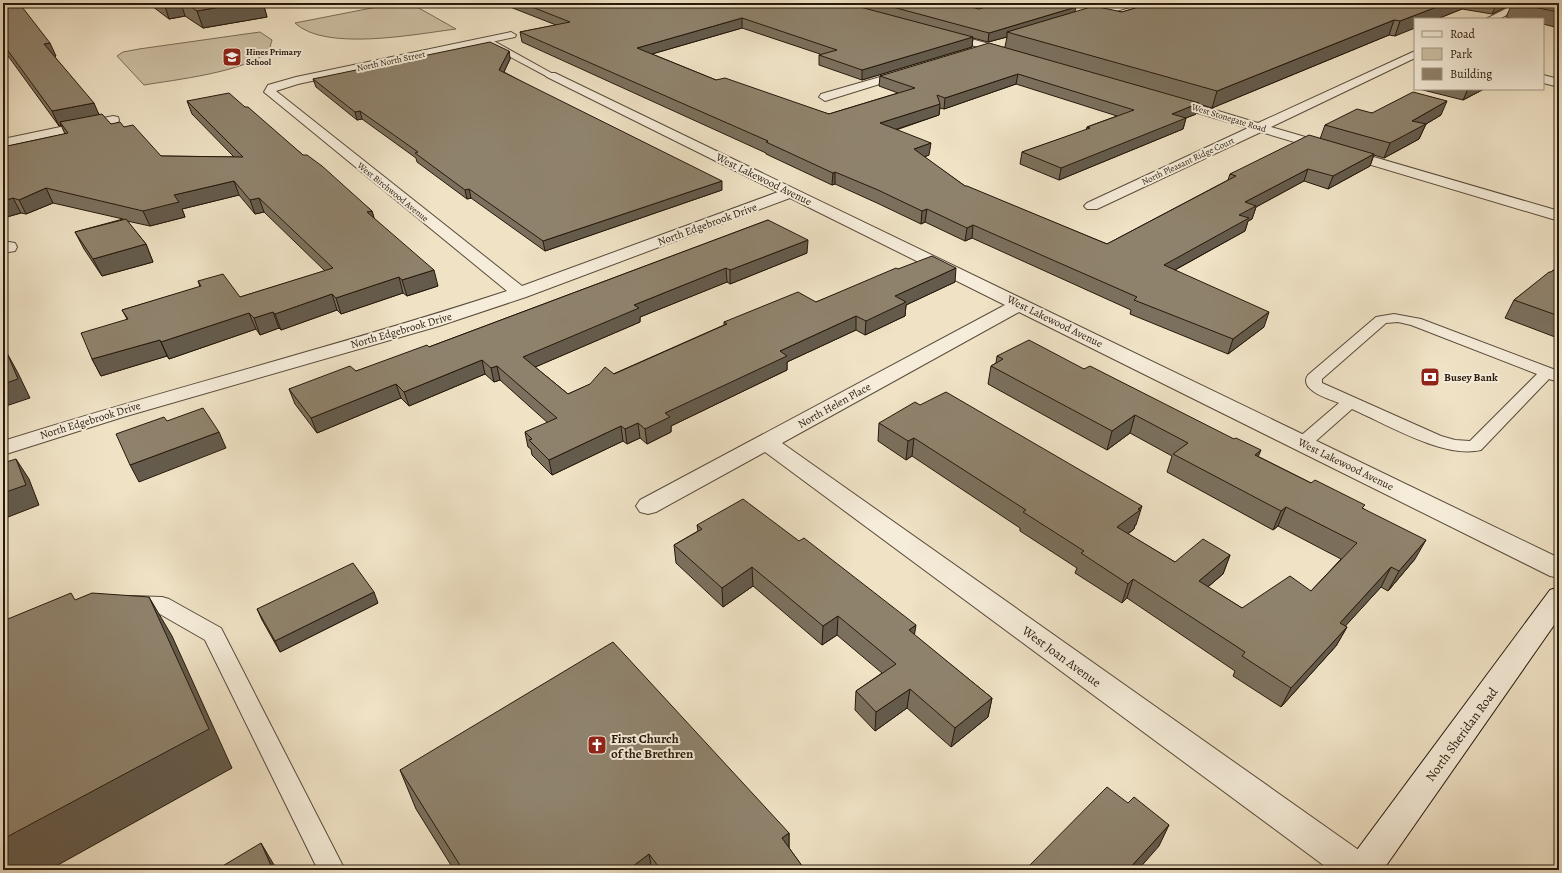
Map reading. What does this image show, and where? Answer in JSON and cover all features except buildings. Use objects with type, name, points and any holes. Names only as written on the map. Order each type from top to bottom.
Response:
[{"type":"street","points":[[1072,21],[1133,3]]},
{"type":"street","points":[[1493,18],[1525,3]]},
{"type":"street","points":[[928,30],[1018,56]]},
{"type":"street","name":"North North Street","points":[[272,88],[296,81],[511,35]]},
{"type":"street","points":[[966,54],[1011,40]]},
{"type":"street","name":"North Pleasant Ridge Court","points":[[1092,206],[1414,54]]},
{"type":"street","points":[[825,97],[922,67]]},
{"type":"street","name":"West Lakewood Avenue","points":[[550,75],[792,192],[1559,569]]},
{"type":"street","points":[[1544,79],[1559,83]]},
{"type":"street","name":"West Birchwood Avenue","points":[[272,88],[270,92],[276,97],[520,294]]},
{"type":"street","name":"West Stonegate Road","points":[[1154,96],[1559,216]]},
{"type":"street","points":[[4,142],[113,120]]},
{"type":"street","name":"North Edgebrook Drive","points":[[3,448],[114,412],[432,322],[520,294],[792,192]]},
{"type":"street","name":"North Helen Place","points":[[648,506],[1020,304]]},
{"type":"street","name":"West Joan Avenue","points":[[766,442],[1358,870]]},
{"type":"street","name":"North Sheridan Road","points":[[1363,870],[1559,597]]},
{"type":"lane","points":[[486,41],[550,75]]},
{"type":"lane","points":[[1390,317],[1402,318],[1416,322],[1553,374],[1475,446],[1462,448],[1450,446],[1320,389],[1314,384],[1314,378],[1381,320],[1390,317]]},
{"type":"lane","points":[[1303,443],[1350,402]]},
{"type":"lane","points":[[109,609],[131,604],[162,605],[213,634],[332,870]]},
{"type":"green space","points":[[410,3],[456,29],[395,37],[349,39],[327,37],[309,32],[295,23],[392,4]]},
{"type":"green space","points":[[260,32],[272,40],[268,51],[258,58],[227,70],[190,78],[144,85],[117,56],[123,52],[139,49]]},
{"type":"place","name":"Hines Primary School","points":[[232,57]]},
{"type":"place","name":"Busey Bank","points":[[1430,377]]},
{"type":"place","name":"First Church of the Brethren","points":[[597,745]]}]
